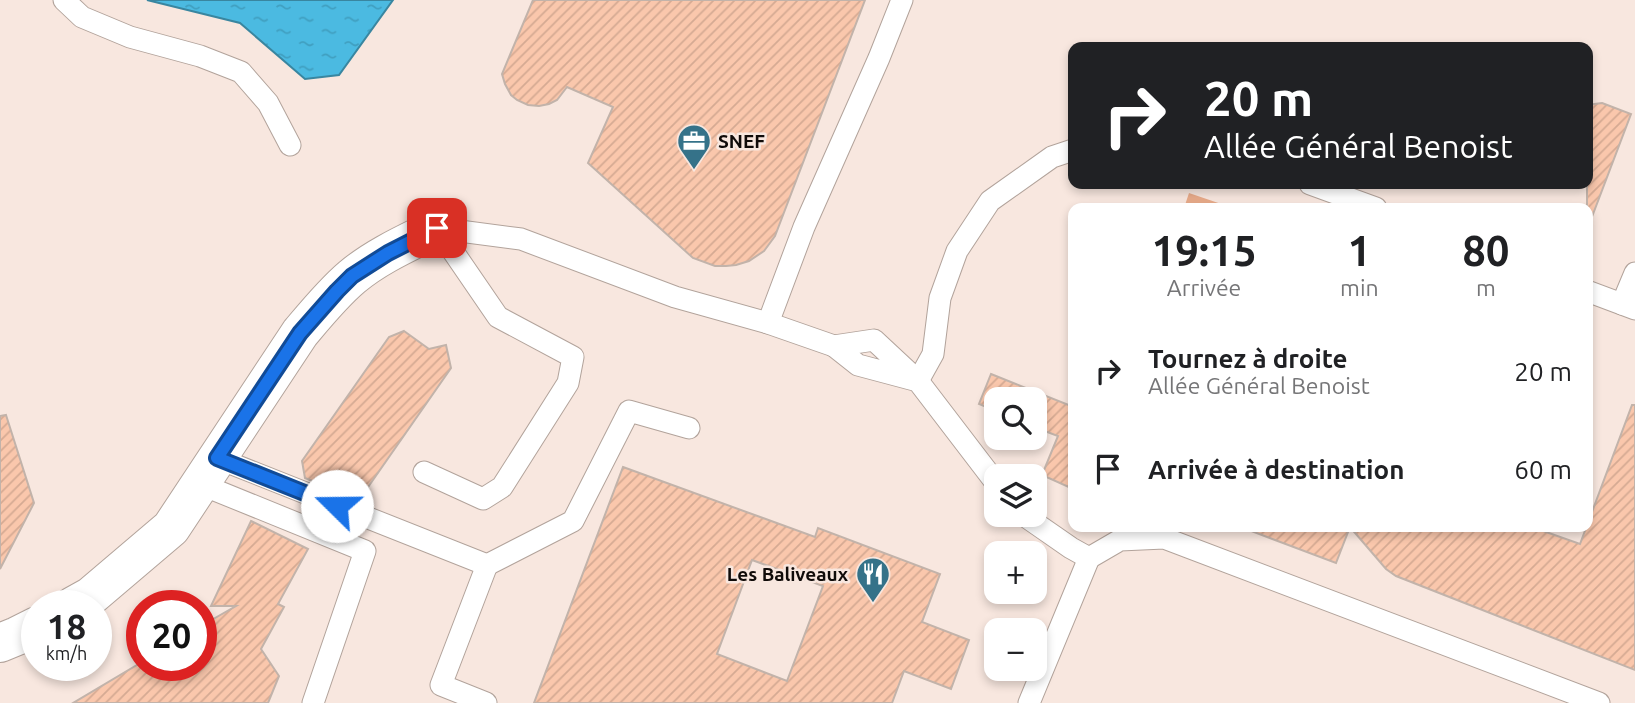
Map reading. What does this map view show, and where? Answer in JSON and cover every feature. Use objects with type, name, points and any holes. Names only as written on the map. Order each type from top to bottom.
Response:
[{"type":"street","points":[[98,590],[171,528],[300,333],[337,291],[352,276],[388,253],[437,228]]},
{"type":"street","points":[[0,643],[21,634]]},
{"type":"lane","points":[[64,0],[82,17],[130,37],[200,56],[241,72],[268,103],[290,145]]},
{"type":"lane","points":[[768,323],[804,227],[902,0]]},
{"type":"lane","points":[[918,381],[933,354],[940,298],[957,251],[990,201],[1052,157],[1068,152]]},
{"type":"lane","points":[[1324,189],[1362,203]]},
{"type":"lane","points":[[437,228],[521,239],[675,297],[768,323],[834,346],[874,340],[918,381],[984,467]]},
{"type":"lane","points":[[424,472],[482,499],[502,487],[568,383],[573,357],[498,317],[437,228]]},
{"type":"lane","points":[[1593,293],[1629,306],[1635,273]]},
{"type":"lane","points":[[486,703],[441,685],[487,565],[573,521],[629,411],[689,428]]},
{"type":"lane","points":[[208,471],[487,565]]},
{"type":"lane","points":[[208,471],[365,551],[313,703]]},
{"type":"lane","points":[[1040,527],[1088,558]]},
{"type":"lane","points":[[1030,703],[1088,558],[1120,540],[1164,538],[1597,703]]},
{"type":"shaded area","points":[[1189,193],[1218,203],[1186,203]]},
{"type":"water","points":[[147,0],[393,0],[339,75],[305,79],[240,23]]},
{"type":"building","points":[[533,0],[865,0],[775,236],[764,251],[749,261],[726,266],[715,266],[693,258],[588,163],[613,107],[567,87],[557,100],[539,106],[528,105],[511,95],[502,74]]},
{"type":"building","points":[[1602,103],[1631,114],[1593,214],[1593,203],[1587,203],[1587,189],[1593,189],[1593,104]]},
{"type":"building","points":[[404,331],[429,349],[446,345],[451,368],[359,500],[305,478],[302,461],[389,337]]},
{"type":"building","points":[[991,374],[1024,387],[986,387]]},
{"type":"building","points":[[984,392],[984,406],[979,404]]},
{"type":"building","points":[[1047,396],[1068,405],[1068,487],[1047,477],[1047,464],[1058,436],[1047,432]]},
{"type":"building","points":[[1632,405],[1635,405],[1635,670],[1396,576],[1386,569],[1354,532],[1546,532],[1580,544],[1584,532],[1593,532],[1593,509]]},
{"type":"building","points":[[6,415],[34,503],[0,569],[0,416]]},
{"type":"building","points":[[623,467],[815,537],[818,528],[940,574],[922,622],[969,640],[951,689],[904,671],[892,703],[534,703]],"holes":[[[752,560],[823,586],[787,681],[717,654]]]},
{"type":"building","points":[[251,521],[308,549],[278,604],[284,607],[261,649],[279,676],[268,703],[73,703],[126,672],[126,681],[217,681],[217,617],[236,606],[217,606],[217,593]]},
{"type":"building","points":[[1254,532],[1348,532],[1336,563]]},
{"type":"place","name":"SNEF","points":[[694,171]]},
{"type":"place","name":"Les Baliveaux","points":[[873,604]]},
{"type":"route","points":[[337,506],[217,458],[300,333],[337,291],[352,276],[388,253],[437,228]]}]
